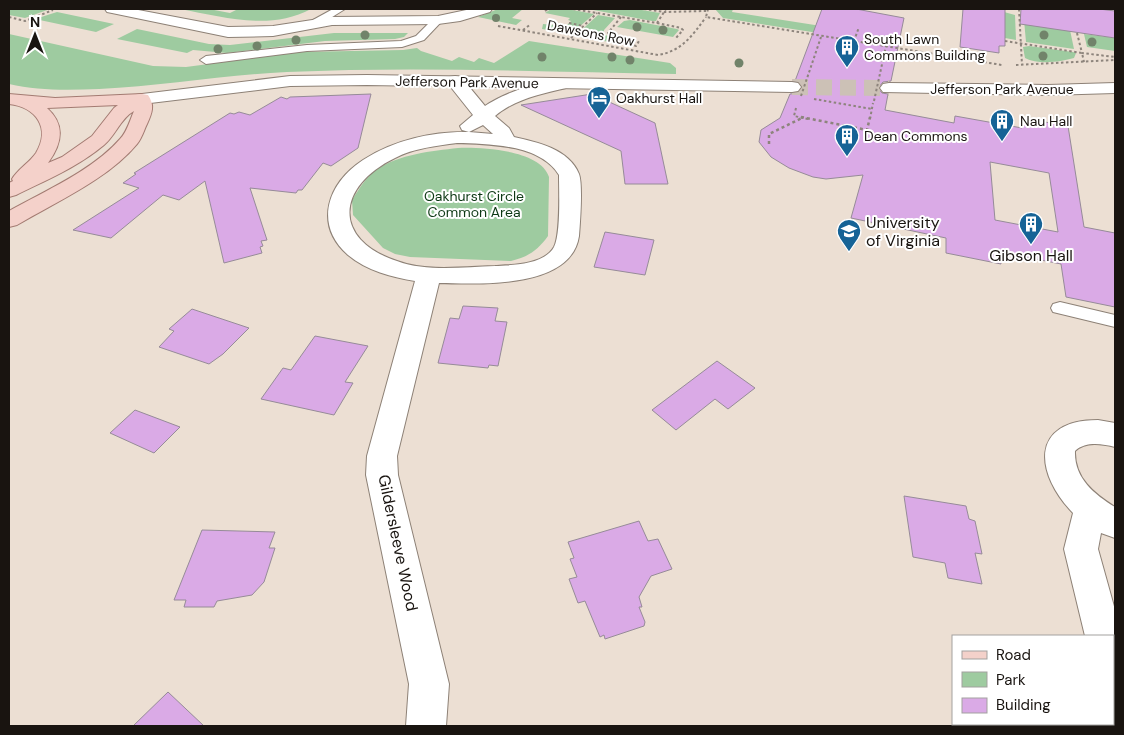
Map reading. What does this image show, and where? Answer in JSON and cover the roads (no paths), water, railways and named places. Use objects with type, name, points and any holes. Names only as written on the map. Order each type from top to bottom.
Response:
[{"type":"main road","points":[[9,220],[94,171],[114,156],[130,140],[144,110],[142,99],[87,103],[18,100]]},
{"type":"main road","name":"Jefferson Park Avenue","points":[[9,190],[69,161],[87,149],[99,140],[120,112],[142,99]]},
{"type":"main road","points":[[9,190],[42,158],[51,141],[53,131],[47,118],[18,100]]},
{"type":"street","points":[[112,9],[228,32],[273,31],[318,22],[438,20],[460,17],[485,9]]},
{"type":"street","name":"Jefferson Park Avenue","points":[[142,99],[290,81],[455,81],[796,92]]},
{"type":"street","points":[[455,81],[484,116],[502,132],[506,141]]},
{"type":"street","points":[[432,140],[482,138],[506,141],[540,152],[566,168],[569,175],[568,233],[565,249],[554,261],[515,273],[429,275],[401,270],[376,262],[357,251],[344,237],[337,222],[337,206],[343,191],[354,177],[369,164],[402,149],[464,128],[484,116],[490,110],[525,92],[560,84]]},
{"type":"street","name":"Jefferson Park Avenue","points":[[890,88],[1048,90],[1115,88]]},
{"type":"street","name":"Gildersleeve Wood","points":[[426,726],[429,684],[382,475],[382,456],[429,275]]},
{"type":"street","points":[[1104,635],[1081,549],[1102,515],[1073,491],[1062,474],[1058,458],[1062,445],[1072,436],[1088,432],[1115,435]]},
{"type":"lane","points":[[318,22],[340,9]]},
{"type":"lane","points":[[206,60],[307,48],[402,44],[420,38],[438,20]]},
{"type":"lane","points":[[1060,308],[1115,321]]},
{"type":"tunnel","points":[[792,87],[889,88]]},
{"type":"place","name":"South Lawn Commons Building","points":[[847,68]]},
{"type":"place","name":"Oakhurst Hall","points":[[599,119]]},
{"type":"place","name":"Nau Hall","points":[[1002,142]]},
{"type":"place","name":"Dean Commons","points":[[847,157]]},
{"type":"place","name":"Gibson Hall","points":[[1031,245]]},
{"type":"place","name":"University of Virginia","points":[[849,252]]},
{"type":"park label","name":"Oakhurst Circle Common Area","points":[[474,204]]}]
